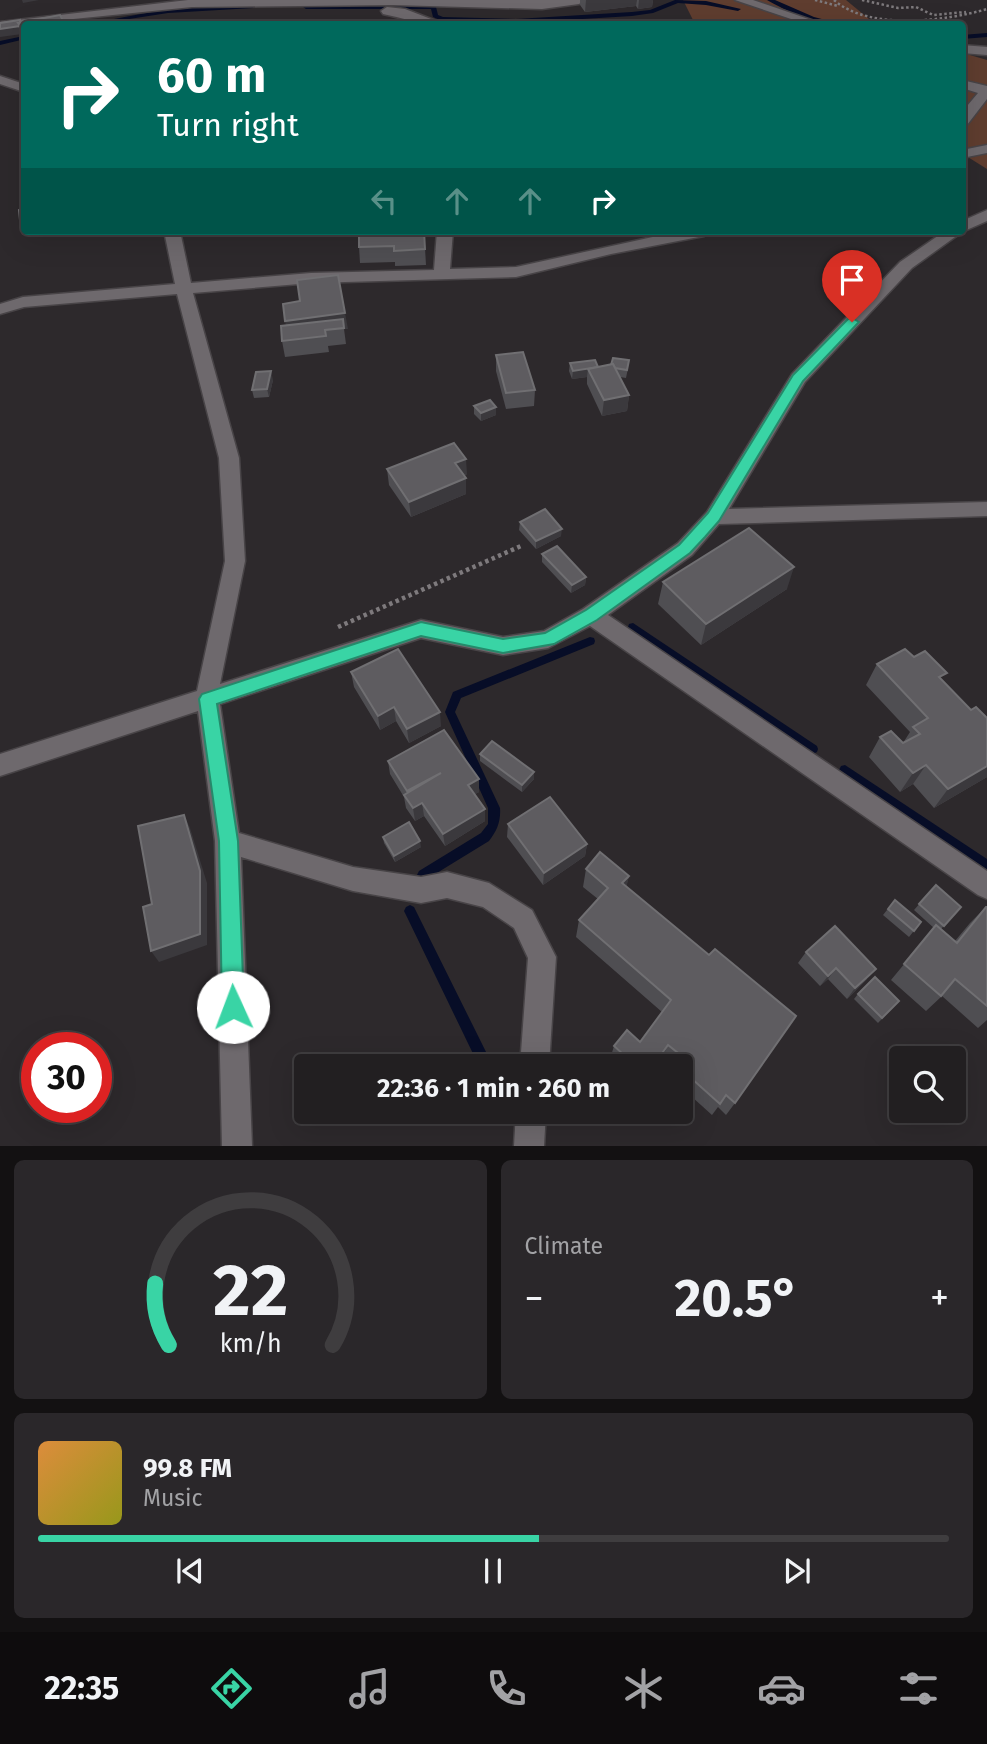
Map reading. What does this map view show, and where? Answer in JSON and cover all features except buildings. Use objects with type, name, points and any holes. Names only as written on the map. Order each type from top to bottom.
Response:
[{"type":"street","points":[[42,21],[192,3],[418,1],[542,5],[579,0]]},
{"type":"street","points":[[741,0],[808,21]]},
{"type":"street","points":[[287,3],[292,9],[304,12],[401,12],[429,21]]},
{"type":"street","points":[[0,20],[53,7]]},
{"type":"street","points":[[0,26],[21,23]]},
{"type":"street","points":[[966,49],[987,51]]},
{"type":"street","points":[[0,80],[21,87]]},
{"type":"street","points":[[966,85],[986,91]]},
{"type":"street","points":[[966,95],[986,91]]},
{"type":"street","points":[[966,117],[986,91]]},
{"type":"street","points":[[966,153],[987,149]]},
{"type":"street","points":[[966,225],[987,215]]},
{"type":"street","points":[[173,235],[184,288],[229,458],[235,561],[209,682],[208,699],[228,841],[237,1146]]},
{"type":"street","points":[[442,276],[445,235]]},
{"type":"street","points":[[609,235],[611,248]]},
{"type":"street","points":[[0,309],[23,302],[311,278],[516,272],[611,248],[682,235]]},
{"type":"street","points":[[0,765],[421,629],[503,646],[548,639],[591,615],[685,549],[714,517],[798,379],[906,265],[949,235]]},
{"type":"street","points":[[714,517],[987,509]]},
{"type":"street","points":[[591,615],[987,886]]},
{"type":"street","points":[[228,841],[353,879],[421,890],[447,886],[489,897],[523,919],[542,957],[535,1054]]},
{"type":"street","points":[[529,1146],[530,1124]]},
{"type":"path","points":[[815,0],[840,6]]},
{"type":"path","points":[[834,0],[844,10],[904,21]]},
{"type":"path","points":[[862,0],[898,8],[916,7],[931,15],[982,11]]},
{"type":"path","points":[[939,21],[987,9]]},
{"type":"path","points":[[335,628],[521,546]]},
{"type":"shaded area","points":[[683,0],[846,0],[871,21],[694,21]]},
{"type":"shaded area","points":[[966,54],[987,60],[987,169],[966,156]]},
{"type":"waterway","points":[[770,0],[825,21]]},
{"type":"waterway","points":[[306,7],[430,7],[434,8],[435,16],[442,19],[516,21],[651,12],[677,1],[738,9]]},
{"type":"waterway","points":[[108,21],[168,11],[251,7]]},
{"type":"waterway","points":[[966,37],[987,35]]},
{"type":"waterway","points":[[0,43],[19,39]]},
{"type":"waterway","points":[[633,627],[813,749]]},
{"type":"waterway","points":[[423,875],[485,837],[494,821],[494,808],[450,712],[457,695],[590,641]]},
{"type":"waterway","points":[[845,770],[987,866]]},
{"type":"waterway","points":[[410,911],[480,1054]]},
{"type":"route","points":[[233,1007],[228,841],[208,699],[421,629],[503,646],[548,639],[591,615],[685,549],[714,517],[798,379],[852,322]]}]
